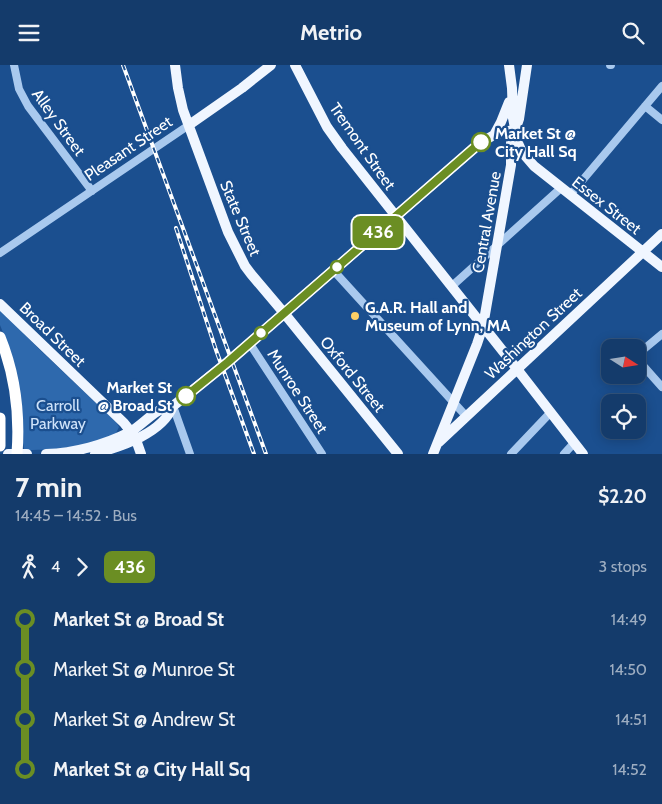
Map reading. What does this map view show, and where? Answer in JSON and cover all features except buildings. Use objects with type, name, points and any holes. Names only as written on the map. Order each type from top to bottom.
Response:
[{"type":"highway","points":[[0,337],[10,367],[15,395],[19,454]]},
{"type":"highway","points":[[0,419],[0,446]]},
{"type":"main road","name":"State Street","points":[[175,65],[183,110],[222,217],[251,275],[284,313]]},
{"type":"main road","name":"Pleasant Street","points":[[188,125],[242,88],[271,65]]},
{"type":"main road","name":"Tremont Street","points":[[295,65],[327,127],[382,200],[452,286],[583,454]]},
{"type":"main road","points":[[524,88],[527,65]]},
{"type":"main road","points":[[524,88],[534,65]]},
{"type":"main road","points":[[46,454],[84,449],[147,433],[169,415],[173,406],[250,344],[480,143],[494,135],[516,129],[512,118],[512,88],[509,67]]},
{"type":"main road","points":[[494,135],[507,110],[512,88]]},
{"type":"main road","name":"Central Avenue","points":[[435,449],[483,326],[511,165],[511,143],[516,129],[524,88]]},
{"type":"main road","name":"Essex Street","points":[[516,129],[520,149],[534,166],[662,267]]},
{"type":"main road","points":[[511,165],[513,161],[518,160],[534,166]]},
{"type":"main road","name":"Washington Street","points":[[426,454],[435,449],[466,416],[662,234]]},
{"type":"main road","name":"Broad Street","points":[[0,304],[124,423],[134,435],[142,454]]},
{"type":"main road","name":"Oxford Street","points":[[284,313],[398,454]]},
{"type":"main road","points":[[96,454],[118,441]]},
{"type":"main road","points":[[32,454],[40,454]]},
{"type":"street","name":"Alley Street","points":[[14,65],[19,89],[28,106],[92,191]]},
{"type":"street","points":[[570,195],[662,86]]},
{"type":"street","points":[[645,107],[662,120]]},
{"type":"street","name":"Pleasant Street","points":[[0,253],[188,125]]},
{"type":"street","points":[[452,286],[561,188]]},
{"type":"street","points":[[333,271],[466,416]]},
{"type":"street","points":[[646,348],[662,335]]},
{"type":"street","name":"Munroe Street","points":[[250,344],[322,454]]},
{"type":"street","points":[[646,369],[662,387]]},
{"type":"street","points":[[173,406],[190,454]]},
{"type":"street","points":[[510,454],[550,413]]},
{"type":"street","points":[[564,454],[574,443]]},
{"type":"green space","name":"Carroll Parkway","points":[[0,309],[116,422],[119,427],[116,433],[95,442],[73,447],[38,450],[24,449],[6,340],[0,325]]},
{"type":"railway","points":[[123,65],[266,454]]},
{"type":"railway","points":[[176,228],[216,350],[254,454]]},
{"type":"bus line","name":"436","points":[[186,396],[228,362],[481,142]]},
{"type":"place","name":"Market St @ City Hall Sq","points":[[481,142]]},
{"type":"place","name":"G.A.R. Hall and Museum of Lynn, MA","points":[[355,316]]},
{"type":"place","name":"Market St @ Broad St","points":[[186,396]]}]
